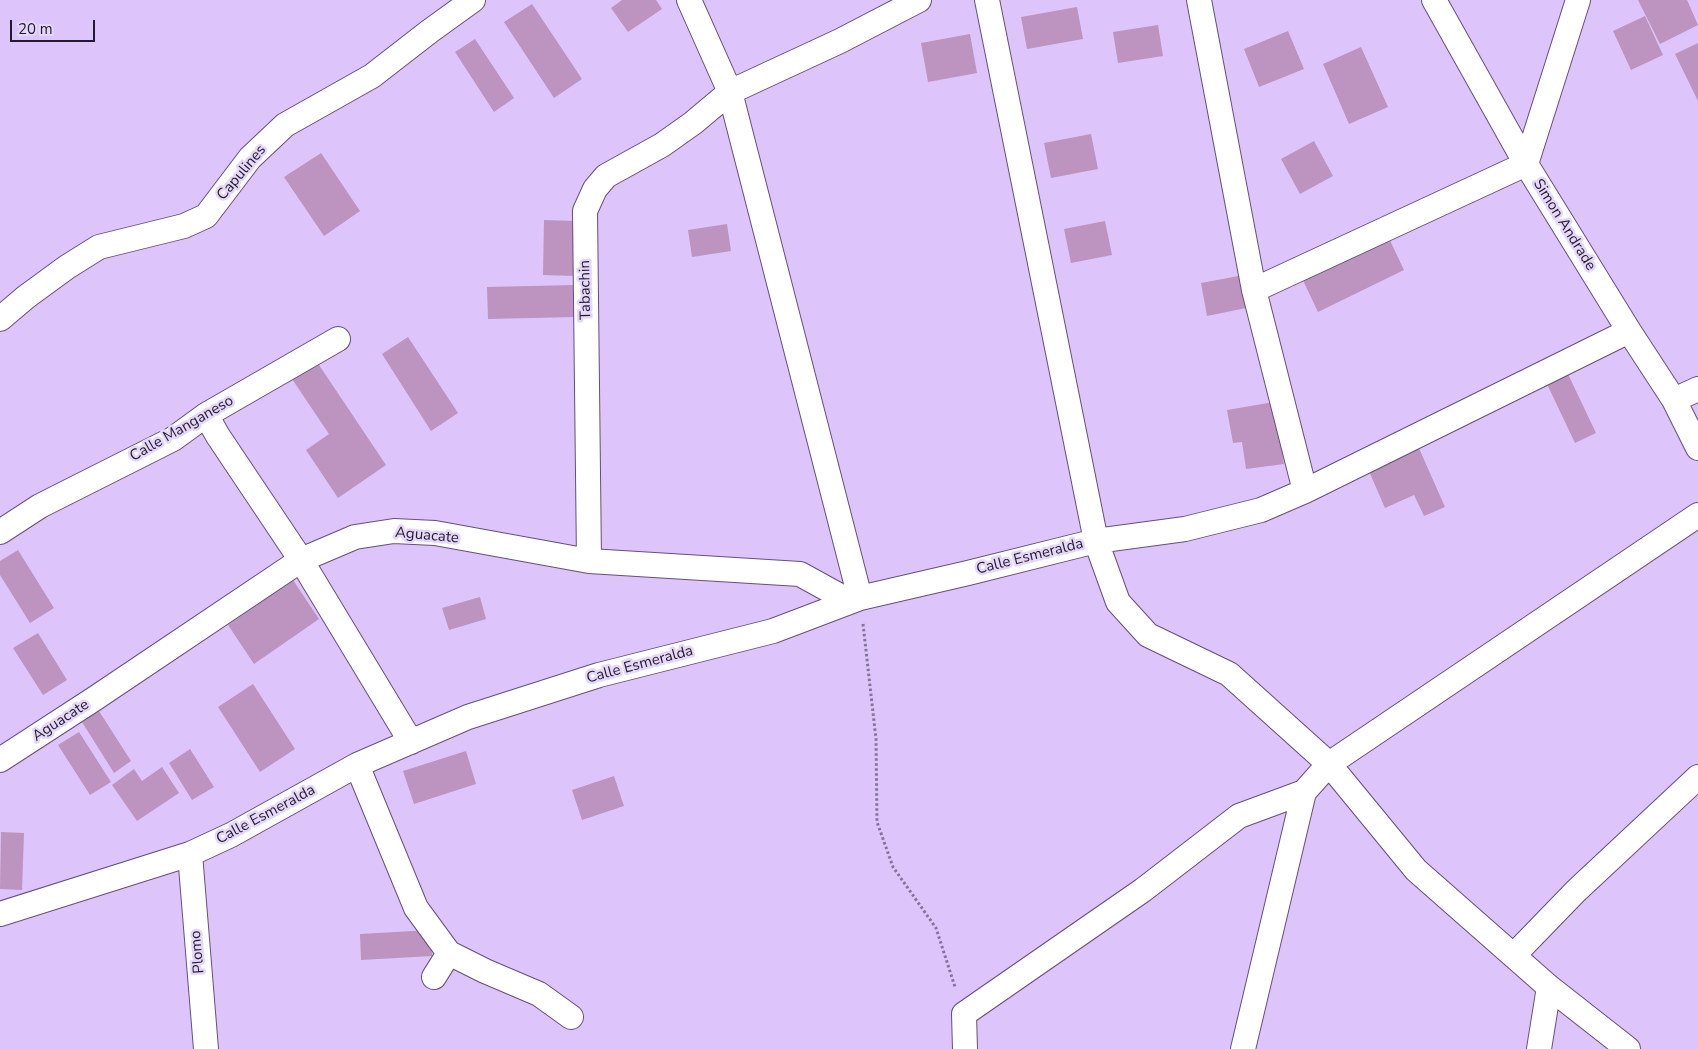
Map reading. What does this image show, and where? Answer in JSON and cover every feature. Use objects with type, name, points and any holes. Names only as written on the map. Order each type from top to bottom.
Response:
[{"type":"street","name":"Capulines","points":[[0,319],[67,267],[99,247],[184,226],[206,216],[250,158],[285,125],[372,76],[430,30],[473,0]]},
{"type":"street","points":[[689,0],[730,92],[854,599]]},
{"type":"street","name":"Tabachin","points":[[589,561],[585,211],[594,189],[606,176],[662,145],[693,124],[730,92],[840,41],[919,0]]},
{"type":"street","points":[[987,0],[1096,541],[1118,602],[1148,635],[1229,674],[1329,764],[1416,870],[1549,986],[1628,1049]]},
{"type":"street","points":[[1199,0],[1254,290],[1305,491]]},
{"type":"street","name":"Simon Andrade","points":[[1434,0],[1526,164],[1674,400],[1698,448]]},
{"type":"street","points":[[1254,290],[1526,164],[1578,0]]},
{"type":"street","name":"Calle Esmeralda","points":[[0,914],[190,854],[231,835],[357,765],[468,717],[599,676],[773,631],[854,599],[1096,541],[1184,529],[1261,510],[1305,491],[1629,331]]},
{"type":"street","name":"Calle Manganeso","points":[[0,532],[40,506],[173,439],[206,415],[338,339]]},
{"type":"street","points":[[1674,400],[1698,388]]},
{"type":"street","points":[[206,415],[301,560],[411,742]]},
{"type":"street","points":[[965,1049],[964,1014],[1143,890],[1240,816],[1304,792],[1329,764],[1698,515]]},
{"type":"street","name":"Aguacate","points":[[0,760],[301,560],[356,537],[394,531],[434,533],[589,561],[800,574],[854,599]]},
{"type":"street","points":[[357,765],[416,908],[449,953],[539,994],[571,1018]]},
{"type":"street","points":[[1514,956],[1576,891],[1698,777]]},
{"type":"street","points":[[1243,1049],[1304,792]]},
{"type":"street","name":"Plomo","points":[[190,854],[206,1049]]},
{"type":"street","points":[[434,977],[449,953]]},
{"type":"street","points":[[1539,1049],[1549,986]]},
{"type":"path","points":[[854,599],[876,739],[876,822],[893,867],[936,928],[964,1014]]},
{"type":"building","points":[[622,0],[656,0],[662,9],[628,32],[611,8]]},
{"type":"building","points":[[1638,0],[1687,0],[1698,25],[1660,44]]},
{"type":"building","points":[[532,4],[582,79],[554,98],[504,22]]},
{"type":"building","points":[[1077,7],[1083,39],[1027,49],[1021,17]]},
{"type":"building","points":[[1645,16],[1663,55],[1631,70],[1613,31]]},
{"type":"building","points":[[1158,25],[1163,56],[1118,63],[1113,32]]},
{"type":"building","points":[[1288,31],[1304,69],[1259,87],[1244,49]]},
{"type":"building","points":[[970,34],[977,73],[928,82],[921,43]]},
{"type":"building","points":[[475,39],[514,98],[494,112],[455,52]]},
{"type":"building","points":[[1698,43],[1698,101],[1675,54]]},
{"type":"building","points":[[1361,47],[1388,107],[1349,124],[1323,64]]},
{"type":"building","points":[[1091,134],[1098,169],[1051,178],[1044,143]]},
{"type":"building","points":[[1314,141],[1333,176],[1300,194],[1281,159]]},
{"type":"building","points":[[321,153],[360,211],[324,236],[284,177]]},
{"type":"building","points":[[544,220],[575,221],[574,276],[543,275]]},
{"type":"building","points":[[1105,221],[1112,255],[1071,263],[1064,229]]},
{"type":"building","points":[[727,224],[731,251],[692,257],[688,230]]},
{"type":"building","points":[[1385,230],[1404,270],[1318,312],[1299,272]]},
{"type":"building","points":[[1244,275],[1251,307],[1207,316],[1201,283]]},
{"type":"building","points":[[575,285],[576,317],[488,319],[487,287]]},
{"type":"building","points":[[408,337],[458,413],[431,431],[382,354]]},
{"type":"building","points":[[313,356],[386,465],[338,498],[306,450],[329,434],[288,373]]},
{"type":"building","points":[[1567,372],[1596,433],[1575,443],[1546,382]]},
{"type":"building","points":[[1274,402],[1284,464],[1246,469],[1242,442],[1233,443],[1227,410]]},
{"type":"building","points":[[1418,446],[1445,507],[1424,516],[1414,495],[1385,508],[1368,469]]},
{"type":"building","points":[[18,550],[54,608],[30,623],[0,575],[0,561]]},
{"type":"building","points":[[293,580],[319,619],[254,664],[228,625]]},
{"type":"building","points":[[480,597],[486,619],[449,630],[442,608]]},
{"type":"building","points":[[38,633],[67,680],[43,695],[13,648]]},
{"type":"building","points":[[253,684],[295,749],[260,772],[218,707]]},
{"type":"building","points":[[99,711],[131,761],[114,773],[82,722]]},
{"type":"building","points":[[79,732],[111,782],[90,795],[58,745]]},
{"type":"building","points":[[190,749],[214,787],[192,800],[169,763]]},
{"type":"building","points":[[466,751],[476,784],[414,804],[403,771]]},
{"type":"building","points":[[162,767],[179,793],[137,821],[112,785],[134,769],[142,781]]},
{"type":"building","points":[[614,776],[624,806],[582,820],[572,790]]},
{"type":"building","points":[[1,832],[24,833],[22,890],[0,889]]},
{"type":"building","points":[[431,930],[432,956],[361,960],[360,934]]}]
